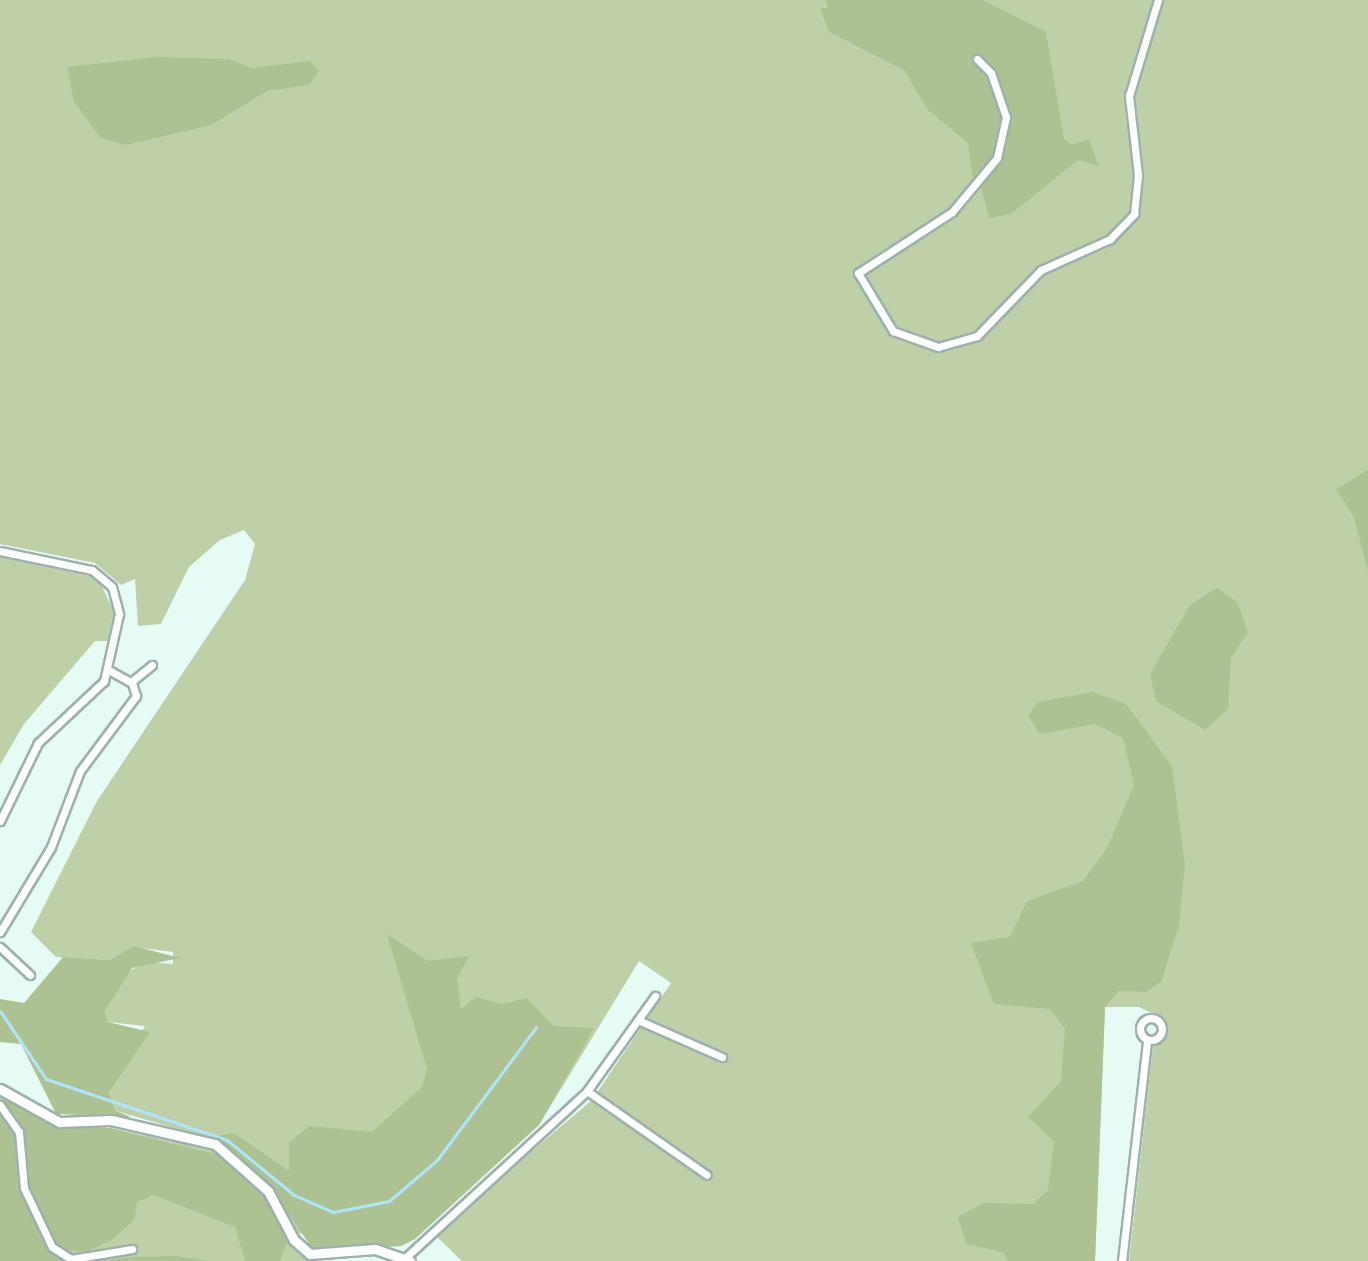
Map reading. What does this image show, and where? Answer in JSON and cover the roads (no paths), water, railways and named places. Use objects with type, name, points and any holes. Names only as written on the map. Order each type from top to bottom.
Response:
[{"type":"street","points":[[977,59],[991,73],[1006,117],[997,158],[952,212],[858,273],[893,331],[938,347],[977,336],[1041,270],[1110,239],[1134,214],[1139,191],[1129,96],[1158,0]]},
{"type":"street","points":[[0,551],[84,566],[107,581],[119,614],[109,670],[98,690],[38,743],[0,821]]},
{"type":"street","points":[[131,682],[152,665]]},
{"type":"street","points":[[0,932],[51,847],[80,771],[136,696],[131,682],[109,670]]},
{"type":"street","points":[[0,947],[30,975]]},
{"type":"street","points":[[0,1089],[59,1122],[111,1120],[215,1144],[268,1191],[294,1240],[310,1254],[375,1249],[408,1259],[587,1091],[655,996]]},
{"type":"street","points":[[638,1020],[722,1057]]},
{"type":"street","points":[[1122,1261],[1147,1040]]},
{"type":"street","points":[[587,1091],[707,1175]]},
{"type":"street","points":[[0,1105],[19,1132],[24,1188],[52,1247],[71,1259],[132,1249]]},
{"type":"waterway","points":[[0,1011],[46,1079],[227,1140],[294,1195],[333,1212],[389,1201],[437,1160],[536,1027]]}]
